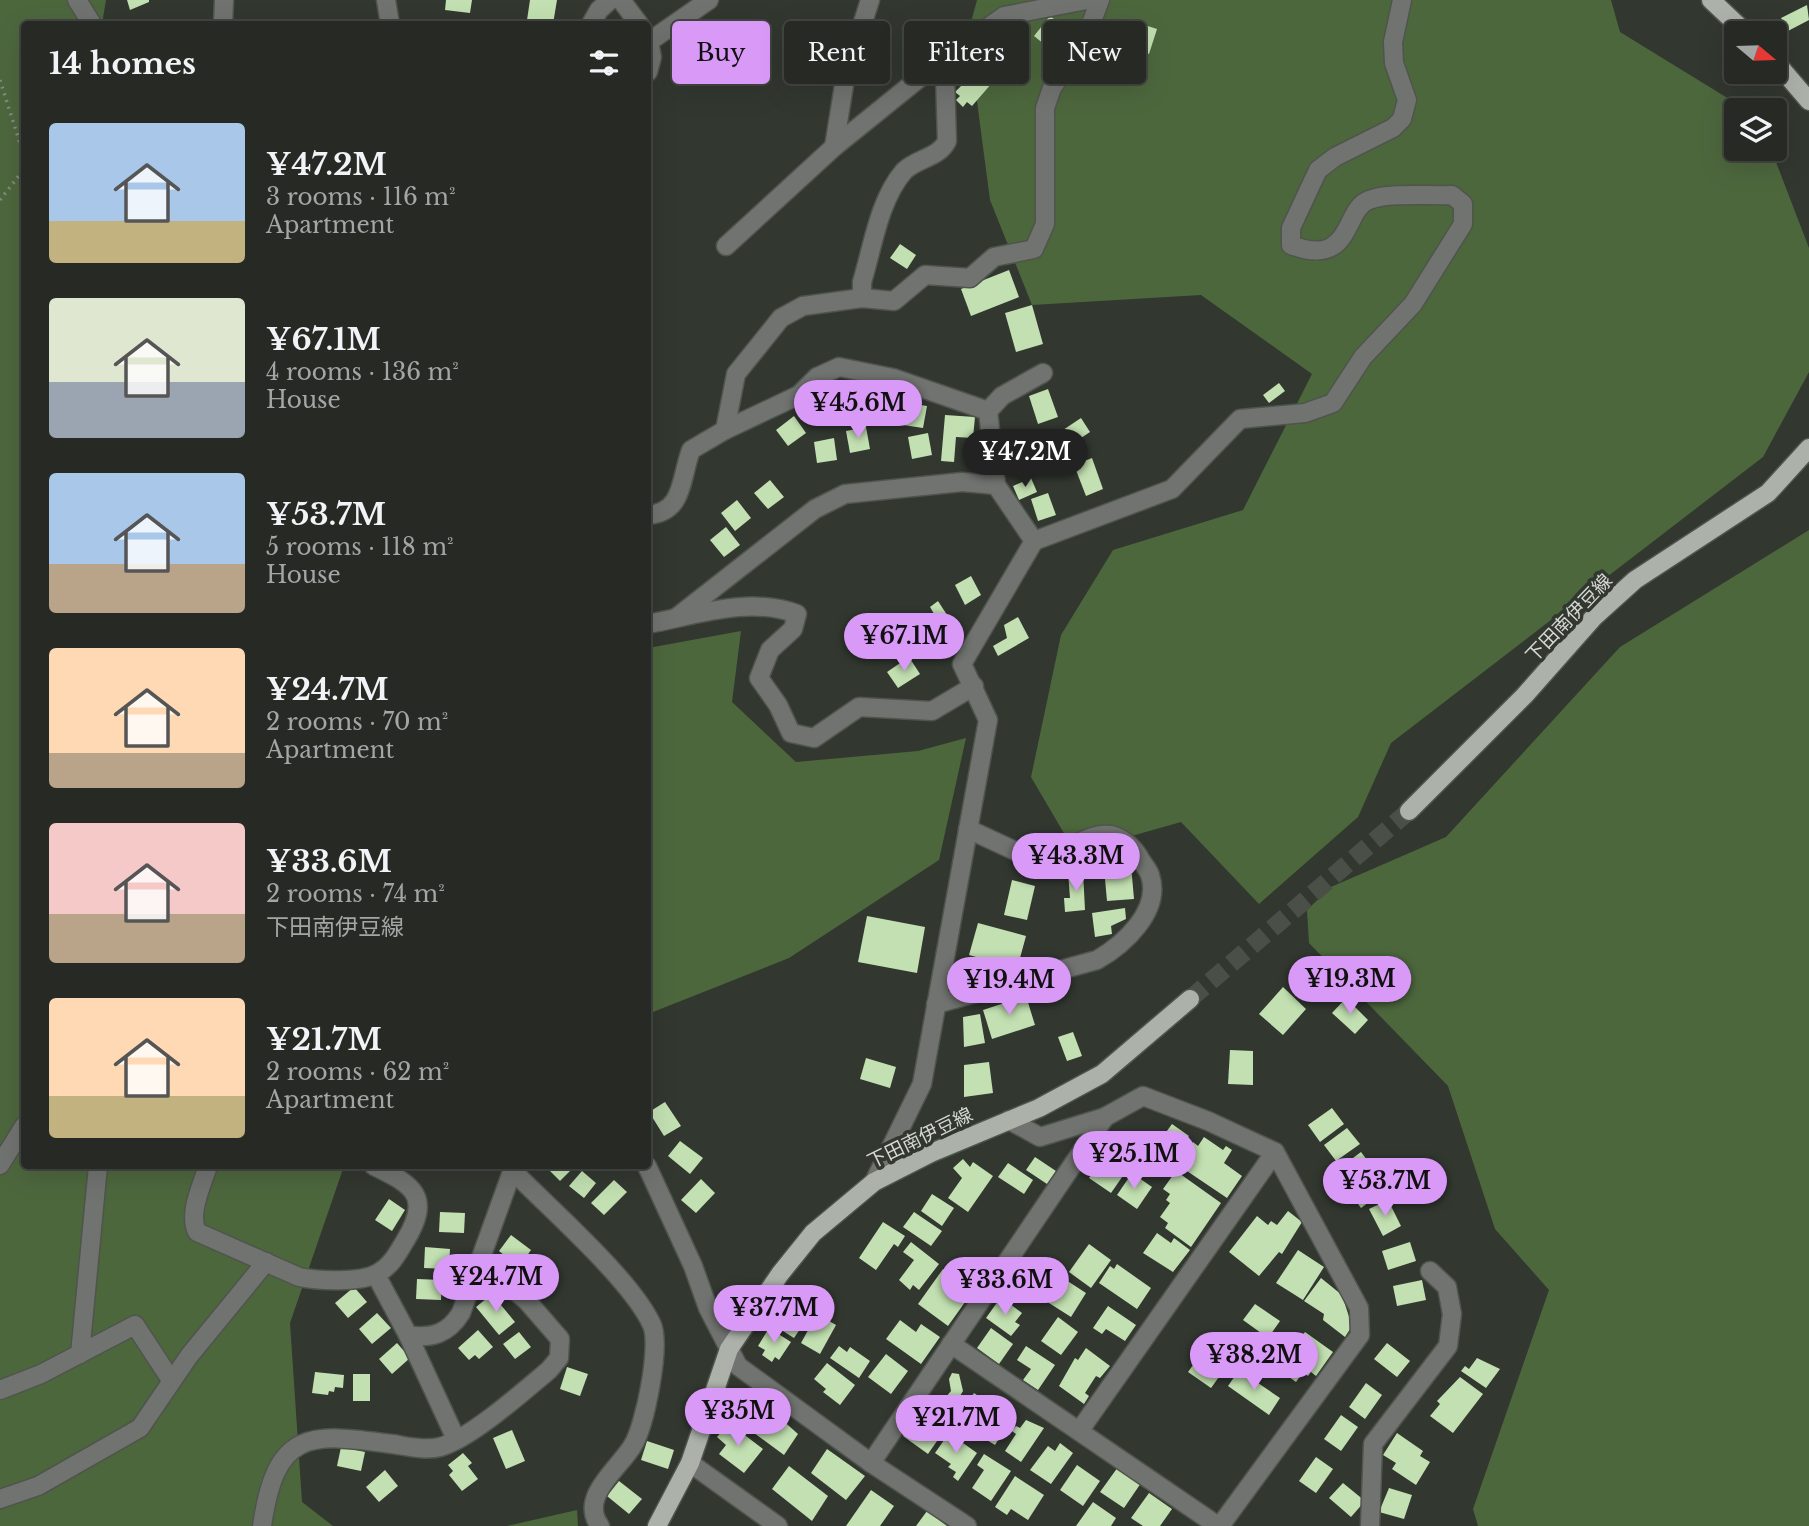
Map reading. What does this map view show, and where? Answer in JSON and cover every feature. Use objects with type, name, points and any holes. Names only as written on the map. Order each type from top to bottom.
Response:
[{"type":"main road","points":[[1711,0],[1733,21]]},
{"type":"main road","points":[[1787,75],[1809,101]]},
{"type":"main road","name":"下田南伊豆線","points":[[1409,811],[1525,695],[1594,617],[1636,580],[1768,493],[1809,448]]},
{"type":"main road","name":"下田南伊豆線","points":[[657,1526],[690,1463],[729,1349],[780,1274],[813,1233],[874,1182],[930,1153],[1009,1120],[1102,1074],[1190,999]]},
{"type":"street","points":[[77,0],[90,21]]},
{"type":"street","points":[[223,21],[224,0]]},
{"type":"street","points":[[386,0],[390,21]]},
{"type":"street","points":[[593,21],[599,10],[610,0]]},
{"type":"street","points":[[621,0],[637,21]]},
{"type":"street","points":[[651,38],[709,0]]},
{"type":"street","points":[[834,147],[845,79],[870,0]]},
{"type":"street","points":[[997,21],[1004,16],[1087,0]]},
{"type":"street","points":[[725,429],[736,374],[781,318],[803,306],[862,298],[894,301],[925,275],[970,278],[994,257],[1034,249],[1045,224],[1045,108],[1052,88],[1086,37],[1100,0]]},
{"type":"street","points":[[874,1182],[922,1084],[988,720],[962,664],[1034,541],[1172,489],[1240,419],[1305,413],[1334,403],[1363,357],[1413,304],[1463,224],[1463,204],[1452,195],[1372,198],[1359,204],[1342,240],[1323,249],[1305,251],[1291,245],[1291,228],[1318,170],[1335,157],[1393,128],[1402,119],[1407,100],[1394,63],[1393,42],[1402,0]]},
{"type":"street","points":[[726,246],[834,147],[912,84]]},
{"type":"street","points":[[862,298],[862,282],[894,184],[907,168],[943,149],[947,141],[944,84]]},
{"type":"street","points":[[651,515],[663,514],[674,505],[691,450],[725,429],[799,395],[817,377],[839,367],[893,378],[988,411]]},
{"type":"street","points":[[1034,541],[996,485],[988,411],[1002,396],[1043,373]]},
{"type":"street","points":[[674,619],[815,509],[845,494],[962,482],[996,485]]},
{"type":"street","points":[[651,623],[737,606],[779,608],[797,614],[793,629],[771,650],[759,678],[778,705],[791,733],[814,738],[859,706],[932,710],[974,686]]},
{"type":"street","points":[[936,1004],[1097,960],[1119,947],[1132,933],[1149,901],[1151,877],[1132,846],[1111,835],[1093,837],[1041,863],[968,829]]},
{"type":"street","points":[[951,1344],[1219,1526],[1360,1335],[1359,1308],[1275,1152],[1208,1121],[1143,1096],[1105,1116],[1040,1137],[1009,1120]]},
{"type":"street","points":[[871,1464],[1105,1116]]},
{"type":"street","points":[[0,1165],[21,1131]]},
{"type":"street","points":[[1080,1430],[1275,1152]]},
{"type":"street","points":[[80,1354],[98,1169]]},
{"type":"street","points":[[207,1169],[195,1208],[194,1225],[197,1232],[315,1281],[376,1275],[388,1265],[413,1228],[419,1213],[419,1201],[401,1178],[381,1169]]},
{"type":"street","points":[[408,1335],[435,1336],[456,1322],[513,1169]]},
{"type":"street","points":[[514,1169],[623,1285],[653,1327],[657,1347],[655,1363],[637,1436],[600,1488],[595,1522]]},
{"type":"street","points":[[648,1169],[693,1266],[708,1308],[738,1366],[871,1464],[967,1526]]},
{"type":"street","points":[[262,1526],[273,1476],[284,1456],[308,1440],[346,1437],[439,1448],[519,1395],[559,1358],[560,1339],[547,1323],[480,1261]]},
{"type":"street","points":[[0,1499],[38,1486],[139,1428],[171,1380],[266,1262]]},
{"type":"street","points":[[1370,1526],[1373,1444],[1448,1346],[1452,1314],[1447,1287],[1430,1271]]},
{"type":"street","points":[[376,1275],[408,1335],[456,1439]]},
{"type":"street","points":[[0,1390],[80,1354],[135,1325],[171,1380]]},
{"type":"street","points":[[690,1463],[778,1526]]},
{"type":"path","points":[[0,80],[21,146]]},
{"type":"path","points":[[0,200],[21,173]]},
{"type":"green space","points":[[0,0],[106,0],[102,21],[21,21],[21,1169],[343,1169],[290,1323],[302,1502],[333,1526],[0,1526]]},
{"type":"green space","points":[[977,0],[1611,0],[1620,32],[1727,98],[1724,98],[1724,161],[1776,161],[1809,248],[1809,372],[1763,457],[1391,743],[1358,817],[1259,904],[1181,822],[1075,852],[1031,777],[1061,635],[1113,550],[1243,510],[1312,374],[1201,295],[1032,305],[990,200],[975,84],[1029,84],[1029,21],[971,21]]},
{"type":"green space","points":[[1809,530],[1809,1526],[1478,1526],[1473,1509],[1549,1290],[1495,1229],[1448,1086],[1309,943],[1307,910],[1331,887],[1446,837],[1620,647]]},
{"type":"green space","points":[[741,631],[732,702],[796,762],[918,751],[966,738],[939,860],[789,958],[651,1013],[651,647]]},
{"type":"green space","points":[[577,1510],[578,1526],[507,1526]]},
{"type":"building","points":[[127,0],[149,0],[149,2],[130,10]]},
{"type":"building","points":[[446,0],[472,0],[470,13],[445,10]]},
{"type":"building","points":[[530,0],[557,0],[554,21],[527,20]]},
{"type":"building","points":[[1807,5],[1809,20],[1788,31],[1787,21],[1781,18]]},
{"type":"building","points":[[1043,25],[1043,43],[1034,36]]},
{"type":"building","points":[[1146,25],[1157,29],[1149,54],[1146,53]]},
{"type":"building","points":[[959,84],[991,84],[972,106],[967,102],[963,107],[956,100],[960,96],[955,92],[961,86]]},
{"type":"building","points":[[900,244],[916,255],[907,269],[890,258]]},
{"type":"building","points":[[1009,270],[1019,297],[971,316],[961,289]]},
{"type":"building","points":[[1032,305],[1043,344],[1016,352],[1005,313]]},
{"type":"building","points":[[1279,383],[1285,391],[1269,403],[1263,395]]},
{"type":"building","points":[[1048,389],[1058,417],[1038,424],[1029,396]]},
{"type":"building","points":[[831,390],[835,412],[815,416],[811,394]]},
{"type":"building","points":[[879,396],[883,417],[863,421],[859,399]]},
{"type":"building","points":[[907,403],[927,406],[923,428],[903,425]]},
{"type":"building","points":[[945,415],[975,417],[973,438],[956,437],[954,462],[941,461]]},
{"type":"building","points":[[794,416],[806,433],[788,446],[776,430]]},
{"type":"building","points":[[1081,418],[1090,432],[1069,446],[1060,432]]},
{"type":"building","points":[[866,427],[870,449],[850,453],[846,431]]},
{"type":"building","points":[[928,433],[932,455],[912,459],[908,437]]},
{"type":"building","points":[[834,438],[837,460],[817,463],[814,442]]},
{"type":"building","points":[[1027,446],[1033,460],[1016,468],[1009,454]]},
{"type":"building","points":[[1092,458],[1103,489],[1086,496],[1074,465]]},
{"type":"building","points":[[1031,478],[1037,492],[1019,500],[1013,486]]},
{"type":"building","points":[[770,480],[784,497],[768,509],[754,493]]},
{"type":"building","points":[[1048,493],[1056,515],[1038,521],[1031,499]]},
{"type":"building","points":[[737,500],[751,518],[735,531],[721,513]]},
{"type":"building","points":[[726,527],[740,545],[724,557],[710,540]]},
{"type":"building","points":[[971,576],[981,595],[965,605],[955,585]]},
{"type":"building","points":[[938,601],[949,618],[940,624],[930,607]]},
{"type":"building","points":[[910,615],[920,632],[912,638],[901,621]]},
{"type":"building","points":[[1018,617],[1029,638],[998,656],[993,646],[1007,638],[1004,625]]},
{"type":"building","points":[[895,620],[907,643],[885,656],[872,633]]},
{"type":"building","points":[[909,657],[920,674],[898,688],[887,672]]},
{"type":"building","points":[[1131,865],[1134,899],[1107,901],[1104,868]]},
{"type":"building","points":[[1083,871],[1085,910],[1065,912],[1064,898],[1070,898],[1068,872]]},
{"type":"building","points":[[1012,880],[1035,886],[1027,920],[1004,915]]},
{"type":"building","points":[[1125,908],[1126,919],[1111,926],[1112,934],[1095,937],[1092,913]]},
{"type":"building","points":[[867,916],[925,927],[917,973],[858,962]]},
{"type":"building","points":[[978,923],[1026,936],[1017,969],[969,955]]},
{"type":"building","points":[[1283,987],[1306,1009],[1283,1035],[1259,1014]]},
{"type":"building","points":[[1026,996],[1035,1025],[992,1039],[983,1010]]},
{"type":"building","points":[[1346,998],[1368,1020],[1355,1034],[1332,1013]]},
{"type":"building","points":[[980,1014],[985,1043],[964,1047],[963,1017]]},
{"type":"building","points":[[1073,1032],[1082,1056],[1067,1061],[1058,1037]]},
{"type":"building","points":[[1230,1050],[1253,1051],[1253,1085],[1228,1084]]},
{"type":"building","points":[[866,1058],[896,1067],[890,1088],[860,1079]]},
{"type":"building","points":[[989,1062],[993,1093],[964,1097],[964,1065]]},
{"type":"building","points":[[665,1102],[681,1126],[664,1136],[651,1111]]},
{"type":"building","points":[[1332,1108],[1344,1124],[1320,1142],[1308,1125]]},
{"type":"building","points":[[1172,1124],[1189,1136],[1167,1166],[1155,1157],[1160,1150],[1156,1146]]},
{"type":"building","points":[[1347,1128],[1360,1144],[1336,1161],[1324,1145]]},
{"type":"building","points":[[1204,1137],[1223,1150],[1226,1146],[1232,1150],[1224,1163],[1242,1176],[1227,1198],[1178,1165],[1193,1142],[1198,1146]]},
{"type":"building","points":[[680,1141],[703,1158],[690,1174],[668,1156]]},
{"type":"building","points":[[1361,1152],[1373,1168],[1349,1186],[1337,1170]]},
{"type":"building","points":[[1105,1155],[1127,1170],[1111,1193],[1089,1178]]},
{"type":"building","points":[[1035,1157],[1056,1171],[1047,1184],[1026,1170]]},
{"type":"building","points":[[963,1159],[970,1167],[973,1162],[993,1176],[968,1212],[948,1198],[962,1178],[953,1168]]},
{"type":"building","points":[[1008,1163],[1033,1180],[1024,1194],[998,1177]]},
{"type":"building","points":[[548,1169],[572,1169],[560,1181]]},
{"type":"building","points":[[582,1171],[596,1183],[584,1198],[569,1186]]},
{"type":"building","points":[[1176,1171],[1221,1203],[1191,1247],[1165,1228],[1168,1223],[1160,1217],[1170,1203],[1166,1200],[1170,1194],[1163,1189]]},
{"type":"building","points":[[1132,1173],[1152,1187],[1137,1209],[1117,1195]]},
{"type":"building","points":[[1372,1174],[1385,1190],[1361,1208],[1349,1191]]},
{"type":"building","points":[[701,1179],[715,1193],[696,1213],[681,1200]]},
{"type":"building","points":[[614,1180],[627,1192],[604,1215],[591,1203]]},
{"type":"building","points":[[932,1194],[954,1208],[942,1226],[921,1211]]},
{"type":"building","points":[[389,1199],[405,1210],[392,1231],[375,1220]]},
{"type":"building","points":[[1388,1200],[1401,1226],[1383,1236],[1369,1209]]},
{"type":"building","points":[[1288,1211],[1302,1222],[1282,1254],[1279,1252],[1259,1276],[1229,1252],[1257,1216],[1268,1225],[1271,1221],[1277,1225]]},
{"type":"building","points":[[440,1212],[465,1213],[464,1233],[439,1232]]},
{"type":"building","points":[[914,1212],[942,1231],[931,1246],[903,1227]]},
{"type":"building","points":[[883,1222],[905,1236],[898,1247],[894,1244],[876,1270],[859,1258]]},
{"type":"building","points":[[1157,1233],[1171,1243],[1174,1238],[1190,1250],[1173,1272],[1143,1253]]},
{"type":"building","points":[[511,1235],[531,1250],[519,1267],[499,1251]]},
{"type":"building","points":[[911,1242],[939,1264],[919,1290],[913,1285],[910,1290],[899,1280],[914,1260],[903,1252]]},
{"type":"building","points":[[1410,1242],[1416,1261],[1388,1270],[1382,1251]]},
{"type":"building","points":[[1089,1244],[1111,1260],[1091,1288],[1069,1272]]},
{"type":"building","points":[[425,1247],[450,1249],[449,1269],[424,1268]]},
{"type":"building","points":[[1298,1250],[1324,1267],[1303,1300],[1276,1283]]},
{"type":"building","points":[[1117,1264],[1151,1288],[1137,1309],[1099,1283],[1110,1266],[1114,1269]]},
{"type":"building","points":[[943,1269],[973,1291],[948,1326],[918,1304]]},
{"type":"building","points":[[1049,1269],[1086,1293],[1071,1317],[1027,1289],[1036,1274],[1043,1278]]},
{"type":"building","points":[[1321,1278],[1342,1295],[1352,1326],[1345,1337],[1323,1320],[1324,1314],[1304,1301]]},
{"type":"building","points":[[417,1279],[442,1280],[441,1300],[416,1299]]},
{"type":"building","points":[[1422,1280],[1426,1300],[1397,1306],[1393,1286]]},
{"type":"building","points":[[354,1287],[367,1302],[348,1318],[335,1303]]},
{"type":"building","points":[[492,1294],[515,1322],[499,1335],[476,1307]]},
{"type":"building","points":[[1001,1297],[1022,1313],[1015,1322],[1020,1325],[1011,1336],[986,1318]]},
{"type":"building","points":[[791,1301],[810,1314],[794,1338],[775,1326],[782,1316],[778,1313],[782,1307],[786,1309]]},
{"type":"building","points":[[1255,1304],[1280,1321],[1268,1338],[1243,1320]]},
{"type":"building","points":[[1108,1306],[1136,1325],[1125,1341],[1106,1329],[1102,1334],[1093,1328]]},
{"type":"building","points":[[377,1313],[391,1328],[372,1344],[359,1329]]},
{"type":"building","points":[[817,1314],[836,1325],[820,1354],[801,1343]]},
{"type":"building","points":[[1058,1317],[1078,1332],[1061,1355],[1041,1341]]},
{"type":"building","points":[[900,1320],[916,1332],[921,1324],[940,1337],[921,1364],[886,1339]]},
{"type":"building","points":[[769,1328],[791,1342],[779,1360],[775,1357],[772,1362],[762,1355],[765,1350],[758,1346]]},
{"type":"building","points":[[991,1328],[1013,1344],[999,1364],[977,1348]]},
{"type":"building","points":[[478,1330],[493,1347],[479,1359],[475,1355],[469,1360],[458,1348]]},
{"type":"building","points":[[519,1332],[531,1347],[515,1359],[503,1344]]},
{"type":"building","points":[[1305,1332],[1333,1352],[1316,1376],[1311,1372],[1308,1376],[1303,1372],[1296,1382],[1278,1369]]},
{"type":"building","points":[[1212,1339],[1234,1356],[1211,1388],[1188,1372]]},
{"type":"building","points":[[397,1343],[410,1358],[392,1374],[379,1359]]},
{"type":"building","points":[[1387,1343],[1410,1361],[1397,1377],[1374,1359]]},
{"type":"building","points":[[839,1346],[847,1352],[850,1347],[870,1361],[859,1378],[830,1358]]},
{"type":"building","points":[[1026,1346],[1055,1365],[1038,1390],[1023,1380],[1031,1369],[1017,1360]]},
{"type":"building","points":[[1086,1348],[1110,1366],[1100,1378],[1096,1376],[1085,1393],[1089,1396],[1084,1404],[1059,1386],[1075,1358],[1078,1360]]},
{"type":"building","points":[[886,1354],[908,1371],[891,1394],[868,1377]]},
{"type":"building","points":[[1477,1358],[1500,1369],[1486,1388],[1461,1371],[1465,1366],[1469,1369]]},
{"type":"building","points":[[827,1363],[855,1385],[840,1405],[823,1392],[826,1389],[814,1379]]},
{"type":"building","points":[[567,1367],[588,1374],[580,1396],[560,1389]]},
{"type":"building","points":[[1239,1370],[1280,1398],[1269,1415],[1228,1386]]},
{"type":"building","points":[[315,1372],[344,1375],[343,1388],[335,1387],[334,1392],[329,1391],[328,1395],[312,1393]]},
{"type":"building","points":[[952,1373],[959,1374],[963,1391],[960,1396],[965,1400],[959,1409],[953,1405],[949,1411],[940,1404],[951,1391],[949,1379]]},
{"type":"building","points":[[353,1374],[370,1374],[370,1401],[353,1401]]},
{"type":"building","points":[[1460,1377],[1483,1394],[1453,1433],[1430,1416],[1440,1404],[1437,1401]]},
{"type":"building","points":[[1366,1383],[1382,1395],[1365,1419],[1349,1407]]},
{"type":"building","points":[[974,1393],[991,1405],[974,1430],[957,1419]]},
{"type":"building","points":[[993,1408],[1011,1419],[995,1445],[977,1434]]},
{"type":"building","points":[[771,1410],[798,1434],[784,1455],[754,1433]]},
{"type":"building","points":[[921,1411],[946,1428],[928,1454],[903,1436]]},
{"type":"building","points":[[1341,1415],[1358,1427],[1341,1451],[1324,1439]]},
{"type":"building","points":[[1026,1420],[1044,1428],[1021,1462],[1005,1451],[1016,1434],[1012,1431],[1016,1426],[1020,1428]]},
{"type":"building","points":[[729,1423],[763,1449],[744,1473],[719,1454],[726,1445],[717,1437]]},
{"type":"building","points":[[512,1430],[525,1461],[506,1469],[493,1438]]},
{"type":"building","points":[[949,1433],[977,1453],[958,1481],[953,1477],[956,1472],[948,1467],[951,1464],[935,1453]]},
{"type":"building","points":[[1397,1433],[1423,1451],[1420,1456],[1430,1462],[1416,1485],[1392,1469],[1396,1463],[1383,1455]]},
{"type":"building","points":[[647,1441],[674,1450],[668,1469],[641,1460]]},
{"type":"building","points":[[1060,1443],[1073,1453],[1051,1484],[1030,1470],[1048,1446],[1055,1451]]},
{"type":"building","points":[[341,1447],[365,1452],[361,1471],[337,1466]]},
{"type":"building","points":[[827,1449],[865,1476],[846,1500],[811,1473]]},
{"type":"building","points":[[463,1453],[472,1463],[468,1466],[478,1479],[462,1491],[449,1475],[453,1471],[448,1465]]},
{"type":"building","points":[[984,1454],[1011,1471],[991,1501],[972,1488],[984,1470],[977,1465]]},
{"type":"building","points":[[1316,1457],[1333,1469],[1316,1493],[1299,1481]]},
{"type":"building","points":[[1077,1465],[1100,1481],[1083,1506],[1060,1490]]},
{"type":"building","points":[[789,1466],[828,1496],[812,1521],[772,1489]]},
{"type":"building","points":[[1118,1467],[1141,1483],[1124,1508],[1100,1492]]},
{"type":"building","points":[[385,1470],[398,1486],[379,1502],[366,1487]]},
{"type":"building","points":[[1015,1476],[1044,1495],[1028,1520],[1011,1509],[1007,1515],[995,1507]]},
{"type":"building","points":[[619,1481],[642,1499],[629,1514],[607,1496]]},
{"type":"building","points":[[1343,1483],[1365,1501],[1351,1517],[1329,1498]]},
{"type":"building","points":[[1389,1488],[1412,1495],[1404,1519],[1379,1512]]},
{"type":"building","points":[[871,1490],[894,1506],[880,1526],[846,1526]]},
{"type":"building","points":[[1149,1493],[1172,1509],[1160,1526],[1143,1526],[1131,1518]]},
{"type":"building","points":[[1093,1502],[1116,1518],[1111,1526],[1076,1526]]},
{"type":"building","points":[[927,1511],[947,1526],[916,1526]]},
{"type":"tunnel","points":[[1190,999],[1409,811]]}]
